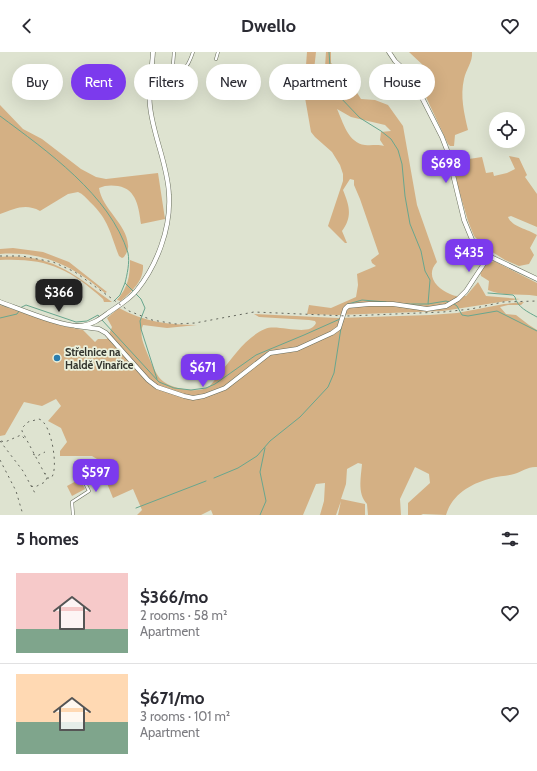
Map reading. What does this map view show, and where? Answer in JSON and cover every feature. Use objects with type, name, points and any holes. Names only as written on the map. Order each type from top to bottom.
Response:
[{"type":"street","points":[[152,64],[153,52]]},
{"type":"street","points":[[173,64],[174,52]]},
{"type":"street","points":[[188,64],[193,52]]},
{"type":"street","points":[[216,59],[218,52]]},
{"type":"street","points":[[389,52],[395,61],[412,76],[447,150],[453,180],[468,232],[473,242],[489,256],[537,279]]},
{"type":"street","points":[[76,326],[86,325],[100,318],[136,291],[155,260],[161,247],[168,220],[170,195],[150,107],[150,100]]},
{"type":"street","points":[[0,302],[76,326],[98,330],[110,336],[148,380],[157,387],[193,398],[204,396],[225,388],[270,353],[297,349],[332,333],[339,328],[345,309],[348,306],[393,304],[427,309],[446,306],[458,299],[466,291],[489,256]]},
{"type":"street","points":[[98,330],[97,326],[100,318]]},
{"type":"street","points":[[73,515],[72,502],[89,491],[78,469]]},
{"type":"shaded area","points":[[307,52],[316,52],[315,64],[306,64]]},
{"type":"shaded area","points":[[326,52],[331,52],[331,63],[332,64],[325,64]]},
{"type":"shaded area","points":[[409,52],[472,52],[464,79],[462,92],[468,130],[455,135],[454,146],[450,146],[448,144],[427,100],[435,100],[435,64],[422,64]]},
{"type":"shaded area","points":[[361,99],[375,100],[388,105],[403,126],[417,205],[437,262],[432,272],[434,281],[440,288],[454,296],[466,296],[478,282],[486,296],[520,299],[443,311],[338,315],[307,314],[309,305],[331,308],[356,297],[358,285],[357,274],[376,266],[371,260],[379,254],[354,185],[354,180],[350,179],[343,190],[349,210],[348,220],[342,231],[347,243],[345,243],[328,226],[343,181],[343,174],[340,165],[332,152],[311,132],[305,100]],"holes":[[[337,109],[351,117],[385,125],[391,131],[381,132],[380,140],[384,146],[365,145],[359,143],[350,136]]]},
{"type":"shaded area","points":[[0,105],[23,129],[42,139],[81,169],[96,177],[106,179],[158,173],[165,219],[141,224],[136,200],[129,191],[124,188],[111,185],[99,188],[105,203],[127,237],[128,248],[125,256],[122,258],[119,256],[108,227],[101,215],[86,198],[78,192],[68,194],[40,211],[30,207],[25,207],[0,214]]},
{"type":"shaded area","points":[[509,156],[519,158],[527,175],[525,177],[537,194],[537,227],[511,216],[508,217],[517,226],[537,235],[530,248],[534,255],[529,264],[519,266],[505,260],[486,248],[474,236],[457,184],[454,166],[456,161],[482,157],[486,173],[493,172],[494,176],[507,173],[515,169]]},
{"type":"shaded area","points":[[13,248],[43,252],[69,262],[107,292],[105,293],[81,275],[57,262],[30,255],[0,254],[0,249]]},
{"type":"shaded area","points":[[0,257],[34,258],[48,262],[73,274],[112,302],[104,302],[103,299],[91,288],[56,267],[31,261],[0,260]]},
{"type":"shaded area","points":[[130,260],[143,265],[142,276],[121,301],[117,300],[124,291],[128,282]]},
{"type":"shaded area","points":[[494,261],[537,283],[537,296],[506,294],[488,290],[489,281],[481,276],[480,272],[487,264]]},
{"type":"shaded area","points":[[524,302],[521,305],[508,305],[500,307],[506,314],[516,315],[537,330],[537,467],[528,468],[514,474],[495,477],[470,486],[453,501],[446,515],[408,515],[408,503],[430,483],[429,474],[415,467],[400,499],[401,515],[368,515],[367,504],[361,490],[362,464],[358,463],[347,469],[346,484],[341,499],[365,504],[365,515],[338,515],[341,501],[336,515],[320,515],[324,501],[325,483],[316,484],[303,515],[213,515],[211,510],[201,515],[137,515],[142,510],[133,489],[113,498],[97,459],[92,456],[60,456],[60,451],[67,442],[61,428],[48,421],[61,406],[56,399],[42,406],[24,402],[5,435],[0,436],[0,305],[63,326],[83,330],[95,342],[98,339],[107,339],[112,327],[107,318],[119,308],[147,320],[197,325],[167,328],[143,325],[141,334],[150,360],[163,381],[167,384],[182,389],[201,390],[210,386],[240,348],[258,333],[270,328],[307,329],[313,327],[316,323],[315,321],[309,320],[259,317],[254,314],[338,318],[430,315],[457,313],[504,304]]},
{"type":"shaded area","points":[[80,479],[85,489],[72,496],[67,486]]},
{"type":"waterway","points":[[329,52],[331,80],[337,94],[360,118],[391,139],[398,150],[402,164],[405,196],[410,224],[421,251],[425,271],[430,280],[428,304],[446,301],[449,302]]},
{"type":"waterway","points":[[0,116],[56,159],[75,176],[92,193],[107,212],[119,232],[128,253],[129,257],[125,283],[134,292]]},
{"type":"waterway","points":[[114,301],[120,295],[125,283]]},
{"type":"waterway","points":[[488,293],[513,295],[520,306],[537,317]]},
{"type":"waterway","points":[[136,294],[141,299],[145,308],[140,321],[141,329],[157,379]]},
{"type":"waterway","points":[[348,304],[362,300],[386,302]]},
{"type":"waterway","points":[[405,304],[428,304]]},
{"type":"waterway","points":[[454,304],[457,306],[462,315],[468,316],[497,311],[537,331]]},
{"type":"waterway","points":[[20,308],[26,305],[76,322],[87,321],[98,315],[100,318]]},
{"type":"waterway","points":[[341,316],[345,306]]},
{"type":"waterway","points":[[0,318],[17,314],[19,311]]},
{"type":"waterway","points":[[102,320],[159,382],[174,388],[191,390],[206,388],[215,384],[256,355],[340,319]]},
{"type":"waterway","points":[[214,478],[238,468],[257,456],[270,441],[300,417],[328,387],[334,373],[341,328]]},
{"type":"waterway","points":[[260,515],[266,501],[260,472],[265,448]]},
{"type":"waterway","points":[[136,508],[206,481]]},
{"type":"railway","points":[[0,256],[22,256],[53,262],[75,272],[129,311],[152,320],[176,324],[195,323],[254,312],[347,316],[443,312],[471,309],[503,302],[537,301]]},
{"type":"railway","points":[[39,419],[44,422],[53,447],[54,466],[51,478],[47,478],[22,431],[22,428],[28,422],[39,419]]},
{"type":"railway","points":[[1,441],[5,442],[21,435],[26,440]]},
{"type":"railway","points":[[0,441],[23,471],[36,495]]},
{"type":"railway","points":[[33,454],[37,456],[45,452]]},
{"type":"railway","points":[[0,460],[16,491],[23,515]]},
{"type":"railway","points":[[31,486],[35,487],[45,482],[47,478],[45,473]]},
{"type":"place","name":"Střelnice na Haldě Vinařice","points":[[57,358]]}]
